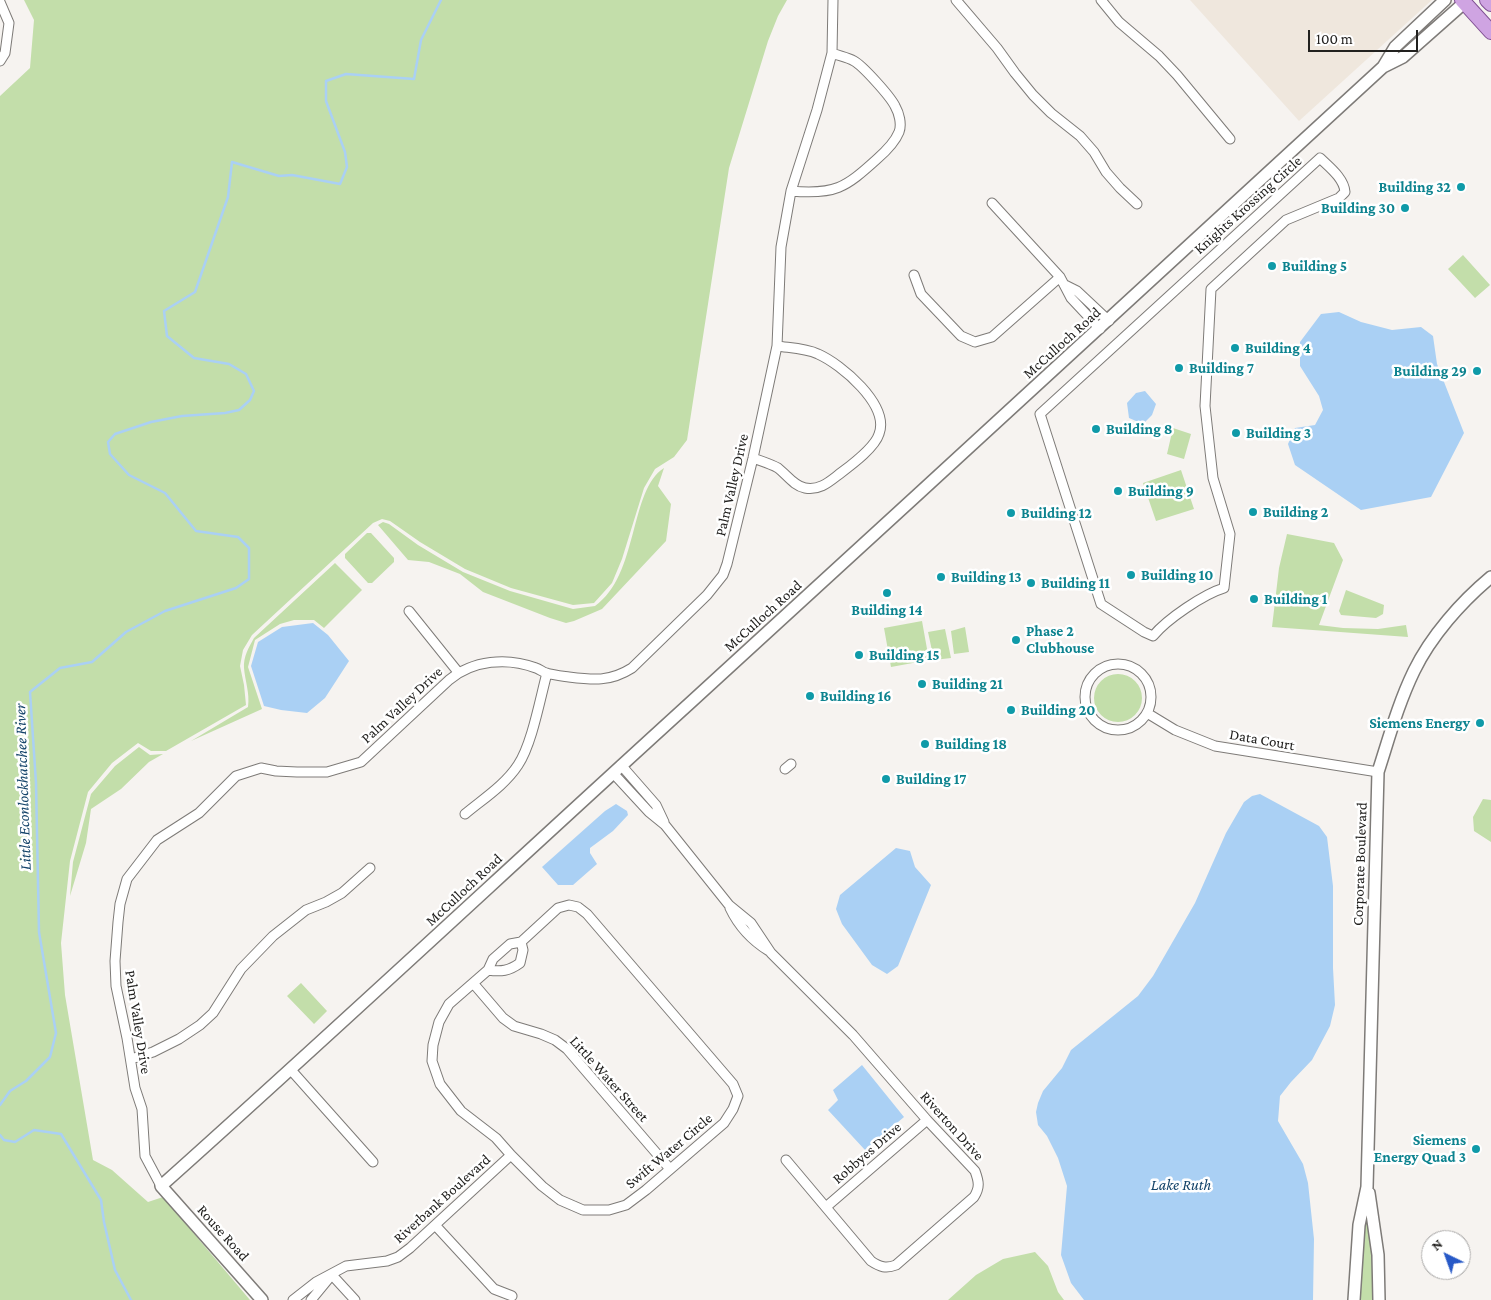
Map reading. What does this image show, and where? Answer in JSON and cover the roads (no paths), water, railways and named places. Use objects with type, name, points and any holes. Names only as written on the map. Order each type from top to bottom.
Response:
[{"type":"main road","points":[[1487,0],[1491,4]]},
{"type":"main road","points":[[1463,1],[1491,32]]},
{"type":"street","name":"Palm Valley Drive","points":[[161,1186],[145,1156],[142,1109],[135,1088],[116,986],[115,961],[120,904],[127,879],[158,840],[199,813],[236,776],[261,768],[290,772],[327,772],[361,762],[458,672],[477,664],[494,661],[515,662],[536,668],[547,674],[594,680],[613,677],[626,672],[707,596],[723,575],[753,458],[777,346],[781,247],[791,191],[817,110],[832,53],[834,0]]},
{"type":"street","points":[[956,0],[997,48],[1015,74],[1033,95],[1051,113],[1080,136],[1115,183],[1137,204]]},
{"type":"street","points":[[1101,0],[1119,22],[1159,56],[1177,75],[1230,138]]},
{"type":"street","name":"McCulloch Road","points":[[161,1186],[291,1070],[617,769],[1109,321],[1383,67],[1395,47],[1445,0]]},
{"type":"street","name":"McCulloch Road","points":[[1383,67],[1403,57],[1463,1]]},
{"type":"street","points":[[0,2],[9,23],[5,53],[0,61]]},
{"type":"street","points":[[791,191],[812,193],[836,189],[848,184],[879,157],[899,131],[898,113],[894,104],[854,61],[832,53]]},
{"type":"street","name":"Knights Krossing Circle","points":[[1320,158],[1341,180],[1345,186],[1345,192],[1339,198],[1286,220],[1211,289],[1205,406],[1213,478],[1230,534],[1224,588],[1213,591],[1162,626],[1153,636],[1144,632],[1101,604],[1040,414],[1320,158]]},
{"type":"street","points":[[992,203],[1062,281],[1071,298],[1100,329]]},
{"type":"street","points":[[914,275],[921,294],[961,336],[975,342],[992,337],[1062,281]]},
{"type":"street","points":[[1062,281],[1077,291],[1109,321]]},
{"type":"street","points":[[1080,307],[1087,300]]},
{"type":"street","points":[[753,458],[777,468],[803,488],[816,489],[829,483],[862,455],[879,436],[881,428],[876,406],[858,385],[836,365],[817,353],[808,350],[777,346]]},
{"type":"street","name":"Corporate Boulevard","points":[[1354,1300],[1357,1246],[1367,1186],[1378,772],[1396,713],[1414,670],[1436,637],[1475,591],[1491,577]]},
{"type":"street","points":[[409,611],[458,672]]},
{"type":"street","points":[[1117,664],[1129,665],[1137,669],[1147,680],[1151,691],[1151,702],[1147,713],[1141,721],[1131,727],[1120,730],[1109,728],[1099,723],[1091,715],[1086,704],[1088,683],[1096,672],[1106,666],[1117,664]]},
{"type":"street","points":[[465,814],[503,782],[518,766],[525,752],[547,674]]},
{"type":"street","name":"Data Court","points":[[1147,713],[1175,730],[1215,746],[1378,772]]},
{"type":"street","name":"Riverton Drive","points":[[617,769],[649,812],[665,825],[729,905],[734,917],[744,931],[756,943],[771,953],[853,1035],[975,1172],[979,1181],[978,1190],[974,1197],[896,1266],[887,1268],[871,1261],[786,1160]]},
{"type":"street","points":[[131,1059],[153,1052],[179,1039],[200,1025],[213,1013],[241,970],[272,936],[306,910],[342,893],[370,868]]},
{"type":"street","name":"Swift Water Circle","points":[[569,905],[578,907],[587,914],[733,1084],[738,1096],[733,1109],[724,1123],[646,1190],[626,1204],[609,1210],[583,1210],[560,1200],[542,1186],[496,1138],[461,1111],[440,1084],[432,1061],[433,1044],[439,1022],[449,1004],[488,970],[493,959],[510,944],[521,942],[558,908],[569,905]]},
{"type":"street","points":[[488,970],[499,972],[510,970],[520,964],[523,950],[521,942]]},
{"type":"street","name":"Little Water Street","points":[[473,983],[504,1018],[514,1026],[555,1040],[567,1049],[670,1169]]},
{"type":"street","points":[[291,1070],[373,1162]]},
{"type":"street","name":"Robbyes Drive","points":[[826,1207],[927,1120]]},
{"type":"street","name":"Riverbank Boulevard","points":[[293,1300],[316,1282],[346,1266],[387,1261],[398,1256],[410,1248],[511,1155]]},
{"type":"street","name":"Rouse Road","points":[[161,1186],[262,1300]]},
{"type":"street","name":"Corporate Boulevard","points":[[1367,1186],[1378,1255],[1379,1300]]},
{"type":"street","points":[[435,1225],[494,1289],[512,1296]]},
{"type":"street","points":[[332,1275],[355,1300]]},
{"type":"street","name":"Riverbank Boulevard","points":[[311,1300],[332,1275]]},
{"type":"water","points":[[1339,312],[1361,322],[1392,330],[1421,327],[1433,336],[1437,364],[1464,433],[1431,497],[1361,510],[1295,465],[1288,444],[1295,428],[1315,425],[1323,410],[1319,396],[1300,366],[1300,342],[1321,314]]},
{"type":"water","points":[[1145,391],[1156,404],[1152,415],[1143,424],[1129,418],[1127,403],[1136,393]]},
{"type":"water","points":[[313,623],[328,635],[349,661],[325,698],[307,713],[264,706],[251,666],[258,642],[282,627]]},
{"type":"water","name":"Lake Ruth","points":[[1260,794],[1319,826],[1327,837],[1333,886],[1335,1005],[1330,1026],[1312,1060],[1280,1096],[1278,1121],[1303,1164],[1308,1183],[1314,1239],[1313,1300],[1084,1300],[1071,1283],[1061,1255],[1067,1186],[1058,1158],[1047,1136],[1038,1125],[1036,1112],[1038,1103],[1043,1091],[1062,1068],[1071,1050],[1138,996],[1153,976],[1195,903],[1226,833],[1244,802],[1252,796]]},
{"type":"water","points":[[616,804],[627,811],[628,815],[613,831],[590,848],[590,853],[597,864],[573,885],[558,885],[542,867],[605,811]]},
{"type":"water","points":[[896,848],[910,851],[915,867],[931,885],[898,966],[887,974],[872,965],[842,924],[836,909],[840,895]]},
{"type":"water","points":[[862,1065],[904,1117],[865,1150],[828,1110],[838,1100],[833,1090]]},
{"type":"waterway","name":"Little Econlockhatchee River","points":[[0,1105],[10,1091],[26,1081],[50,1057],[56,1033],[39,932],[36,783],[30,692],[60,668],[92,662],[126,632],[165,611],[236,588],[249,579],[249,548],[238,537],[196,531],[165,493],[129,475],[110,454],[108,442],[115,434],[151,422],[182,416],[225,413],[239,410],[250,400],[254,391],[246,374],[229,364],[194,358],[167,336],[164,311],[195,292],[228,197],[232,162],[279,176],[292,175],[340,184],[347,167],[345,152],[326,101],[326,81],[346,74],[414,79],[421,40],[441,0]]},
{"type":"waterway","name":"Little Econlockhatchee River","points":[[0,1135],[4,1140],[15,1142],[34,1130],[61,1134],[101,1200],[115,1270],[131,1300]]},
{"type":"place","name":"Building 32","points":[[1461,187]]},
{"type":"place","name":"Building 30","points":[[1405,208]]},
{"type":"place","name":"Building 5","points":[[1272,266]]},
{"type":"place","name":"Building 4","points":[[1235,348]]},
{"type":"place","name":"Building 7","points":[[1179,368]]},
{"type":"place","name":"Building 29","points":[[1477,371]]},
{"type":"place","name":"Building 8","points":[[1096,429]]},
{"type":"place","name":"Building 3","points":[[1236,433]]},
{"type":"place","name":"Building 9","points":[[1118,491]]},
{"type":"place","name":"Building 2","points":[[1253,512]]},
{"type":"place","name":"Building 12","points":[[1011,513]]},
{"type":"place","name":"Building 10","points":[[1131,575]]},
{"type":"place","name":"Building 13","points":[[941,577]]},
{"type":"place","name":"Building 11","points":[[1031,583]]},
{"type":"place","name":"Building 14","points":[[887,593]]},
{"type":"place","name":"Building 1","points":[[1254,599]]},
{"type":"place","name":"Phase 2 Clubhouse","points":[[1016,640]]},
{"type":"place","name":"Building 15","points":[[859,655]]},
{"type":"place","name":"Building 21","points":[[922,684]]},
{"type":"place","name":"Building 16","points":[[810,696]]},
{"type":"place","name":"Building 20","points":[[1011,710]]},
{"type":"place","name":"Siemens Energy","points":[[1480,723]]},
{"type":"place","name":"Building 18","points":[[925,744]]},
{"type":"place","name":"Building 17","points":[[886,779]]},
{"type":"place","name":"Siemens Energy Quad 3","points":[[1476,1149]]}]
